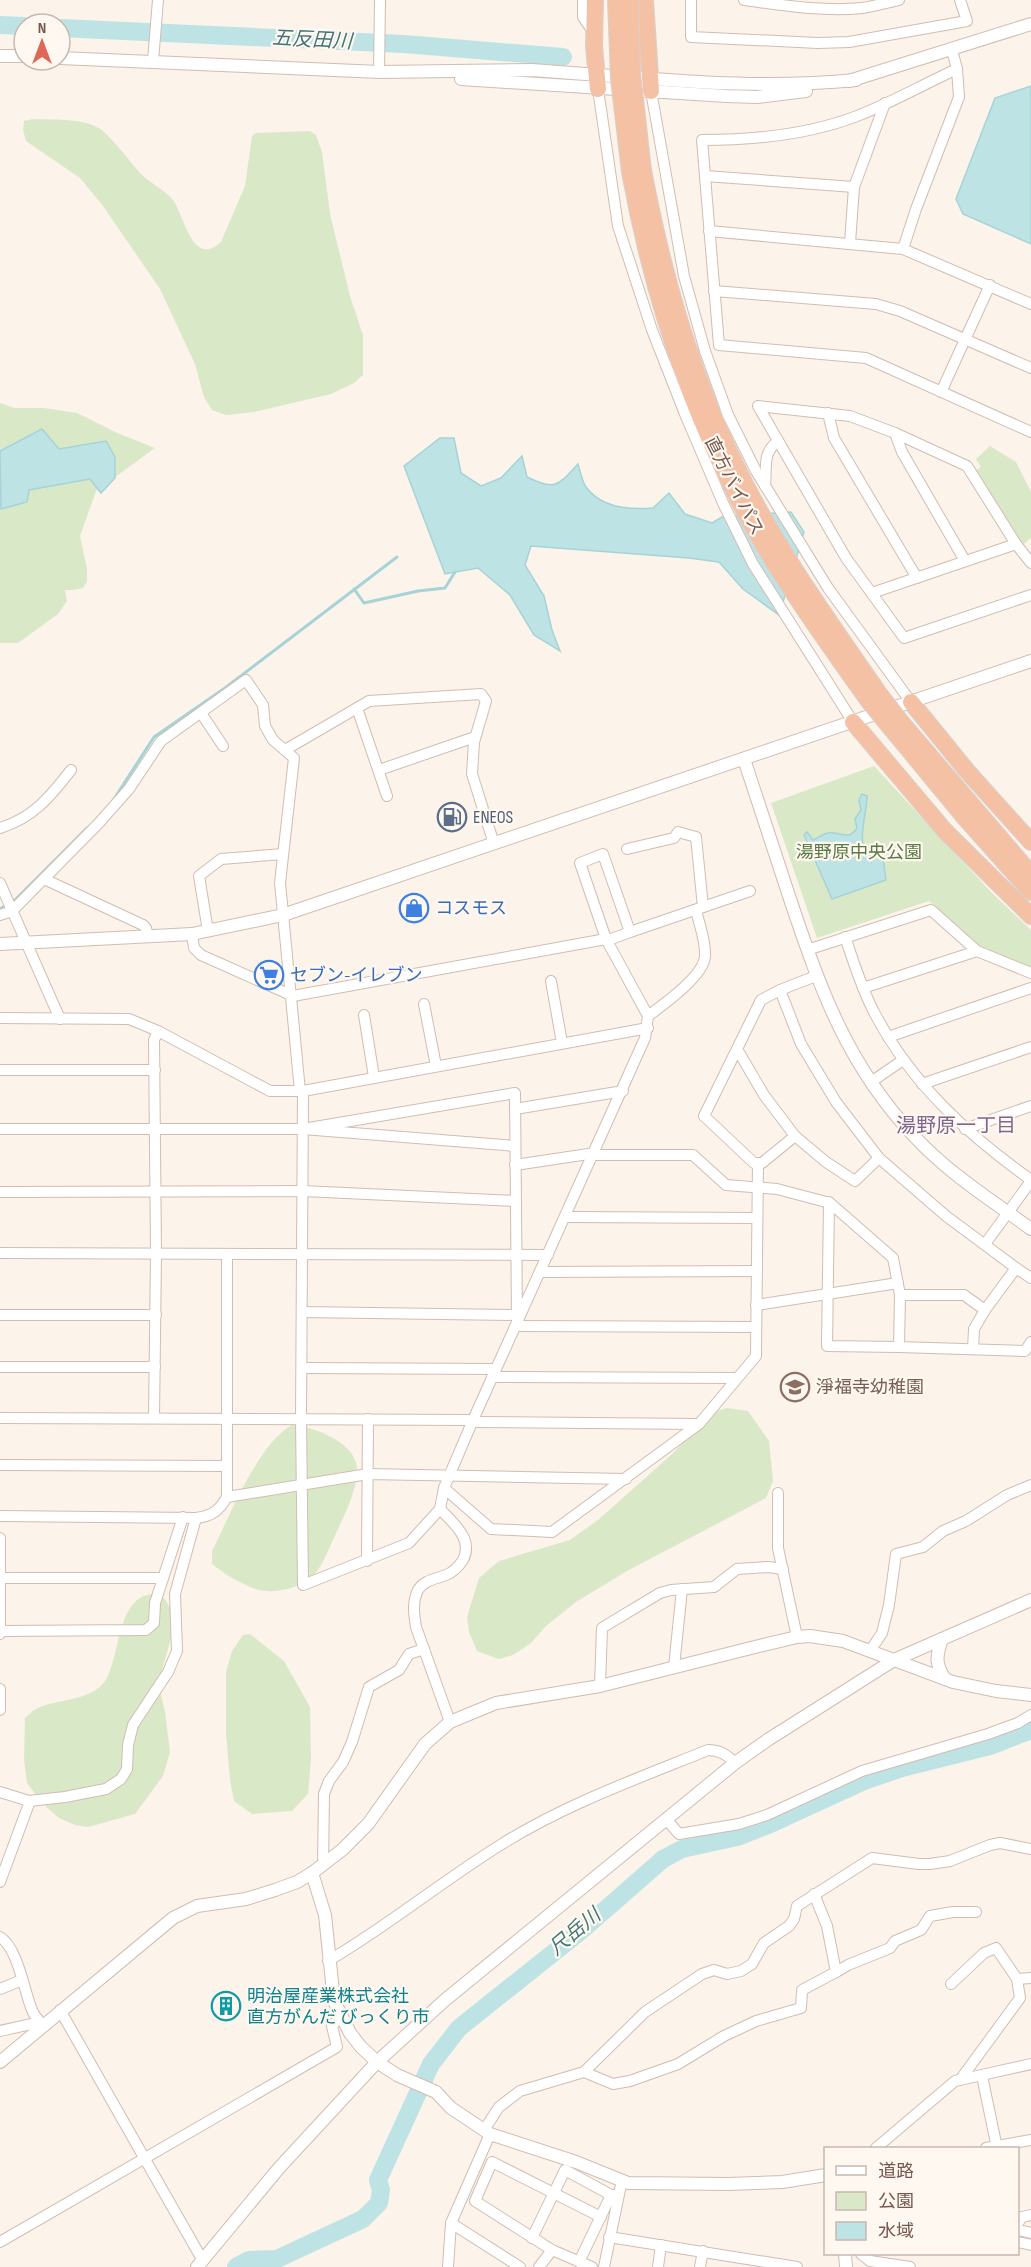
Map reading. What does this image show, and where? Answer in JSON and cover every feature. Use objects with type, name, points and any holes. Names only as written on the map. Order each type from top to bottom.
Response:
[{"type":"highway","points":[[595,0],[594,33],[597,82]]},
{"type":"highway","name":"直方バイパス","points":[[616,0],[619,79],[637,171]]},
{"type":"highway","name":"直方バイパス","points":[[630,0],[641,230],[676,355],[702,422],[729,479],[772,559],[807,614],[874,697],[965,818],[1031,892]]},
{"type":"highway","points":[[645,0],[650,85]]},
{"type":"highway","points":[[911,702],[967,771],[1031,842]]},
{"type":"highway","points":[[853,722],[945,831],[1031,916]]},
{"type":"highway","name":"直方バイパス","points":[[895,725],[1031,874]]},
{"type":"street","points":[[153,61],[158,0]]},
{"type":"street","points":[[379,72],[380,0]]},
{"type":"street","points":[[583,0],[584,17],[594,33]]},
{"type":"street","points":[[691,0],[691,37],[818,43],[849,42],[967,21],[960,0]]},
{"type":"street","points":[[744,0],[834,9],[862,8],[899,0]]},
{"type":"street","points":[[72,58],[650,85],[812,84],[856,80],[1031,24]]},
{"type":"street","points":[[903,249],[959,97],[957,69],[952,50]]},
{"type":"street","points":[[957,69],[857,116],[786,134],[737,140],[702,140],[719,345],[866,358],[1031,432]]},
{"type":"street","points":[[597,82],[618,226],[652,330],[677,393],[723,503],[753,564],[853,722]]},
{"type":"street","points":[[650,85],[684,276],[702,340],[728,415],[765,486],[828,588],[911,702]]},
{"type":"street","points":[[850,243],[854,187],[885,103]]},
{"type":"street","points":[[705,176],[854,187]]},
{"type":"street","points":[[709,231],[903,249],[1031,304]]},
{"type":"street","points":[[941,392],[990,285]]},
{"type":"street","points":[[714,291],[876,304],[900,311],[1031,368]]},
{"type":"street","points":[[1031,563],[1016,544],[968,466],[895,433],[850,416],[758,406],[846,558],[904,638],[1031,595]]},
{"type":"street","points":[[828,413],[834,438],[917,578]]},
{"type":"street","points":[[895,433],[902,452],[965,561]]},
{"type":"street","points":[[765,486],[767,453],[770,447],[778,441]]},
{"type":"street","points":[[872,593],[1016,544]]},
{"type":"street","points":[[0,944],[192,934],[283,915],[1031,661]]},
{"type":"street","points":[[0,915],[44,879],[98,824],[129,789],[161,741],[246,680],[263,705],[265,726],[273,740],[294,758],[280,883],[302,1091],[303,1585],[409,1543],[440,1509],[444,1488],[472,1421],[623,1091],[648,1028],[648,1016],[606,940],[580,862],[603,854],[630,932]]},
{"type":"street","points":[[285,750],[369,701],[482,694],[486,701],[475,737],[472,774],[494,844]]},
{"type":"street","points":[[357,708],[387,796]]},
{"type":"street","points":[[201,713],[224,746]]},
{"type":"street","points":[[379,770],[475,737]]},
{"type":"street","points":[[744,759],[816,976],[834,1020],[855,1059],[915,1137],[965,1182],[1031,1230]]},
{"type":"street","points":[[0,828],[30,813],[46,801],[71,770]]},
{"type":"street","points":[[627,849],[674,838],[678,832],[696,837],[705,959],[690,982],[648,1016]]},
{"type":"street","points":[[208,931],[200,876],[221,859],[283,854]]},
{"type":"street","points":[[44,879],[143,925],[147,928],[148,938]]},
{"type":"street","points":[[0,883],[60,1019]]},
{"type":"street","points":[[192,934],[194,948],[201,955],[292,996],[606,940],[750,891]]},
{"type":"street","points":[[807,950],[931,910],[976,951],[1031,973]]},
{"type":"street","points":[[845,938],[863,988],[903,1060],[944,1109],[965,1129],[990,1151],[1031,1181],[985,1244]]},
{"type":"street","points":[[863,988],[976,951]]},
{"type":"street","points":[[795,1136],[762,1163],[754,1163],[704,1116],[761,1000],[816,976]]},
{"type":"street","points":[[551,981],[562,1042]]},
{"type":"street","points":[[888,1036],[1031,988]]},
{"type":"street","points":[[780,990],[807,1054],[836,1102],[879,1158],[912,1187],[1031,1278]]},
{"type":"street","points":[[424,1004],[436,1066]]},
{"type":"street","points":[[364,1015],[374,1077]]},
{"type":"street","points":[[0,1018],[129,1019],[158,1031],[270,1091],[302,1091],[648,1028]]},
{"type":"street","points":[[154,1418],[156,1128],[154,1040],[158,1031]]},
{"type":"street","points":[[922,1084],[1031,1047]]},
{"type":"street","points":[[737,1049],[764,1095],[795,1136],[826,1162],[855,1181],[879,1158]]},
{"type":"street","points":[[871,1082],[903,1060]]},
{"type":"street","points":[[0,1070],[155,1070]]},
{"type":"street","points":[[515,1109],[623,1091]]},
{"type":"street","points":[[303,1129],[515,1093],[516,1321]]},
{"type":"street","points":[[965,1129],[1031,1106]]},
{"type":"street","points":[[0,1129],[303,1129],[515,1146]]},
{"type":"street","points":[[515,1165],[594,1154],[693,1155],[726,1185],[758,1186],[829,1203],[893,1258],[900,1295],[899,1347]]},
{"type":"street","points":[[444,1488],[491,1529],[552,1532],[699,1424],[756,1356],[758,1163]]},
{"type":"street","points":[[0,1191],[303,1191],[516,1201]]},
{"type":"street","points":[[829,1203],[827,1346],[1025,1351],[1031,1342]]},
{"type":"street","points":[[566,1217],[758,1218]]},
{"type":"street","points":[[0,1253],[548,1255]]},
{"type":"street","points":[[0,1516],[196,1518],[208,1516],[220,1510],[227,1497],[228,1466],[226,1254]]},
{"type":"street","points":[[973,1349],[974,1329],[1016,1268]]},
{"type":"street","points":[[540,1272],[757,1271]]},
{"type":"street","points":[[756,1305],[898,1283]]},
{"type":"street","points":[[900,1295],[964,1295],[985,1310]]},
{"type":"street","points":[[302,1312],[516,1321],[756,1327]]},
{"type":"street","points":[[0,1315],[156,1315]]},
{"type":"street","points":[[0,1367],[155,1367]]},
{"type":"street","points":[[302,1368],[736,1378]]},
{"type":"street","points":[[0,1418],[368,1419],[699,1424]]},
{"type":"street","points":[[367,1561],[368,1419]]},
{"type":"street","points":[[0,1465],[228,1466]]},
{"type":"street","points":[[227,1497],[368,1474],[626,1479]]},
{"type":"street","points":[[870,1651],[882,1633],[896,1554],[923,1547],[944,1531],[966,1521],[1007,1495],[1031,1485]]},
{"type":"street","points":[[778,1493],[778,1548],[797,1637]]},
{"type":"street","points":[[440,1509],[460,1531],[467,1543],[466,1554],[459,1566],[449,1574],[426,1582],[419,1589],[413,1612],[416,1627],[450,1722]]},
{"type":"street","points":[[0,1538],[0,1632],[147,1630],[154,1623],[155,1603],[183,1517]]},
{"type":"street","points":[[0,1792],[30,1801],[86,1794],[106,1789],[121,1779],[127,1769],[128,1745],[134,1725],[168,1671],[177,1651],[175,1594],[196,1518]]},
{"type":"street","points":[[600,1686],[602,1628],[651,1597],[666,1592],[714,1587],[737,1569],[768,1567],[783,1569]]},
{"type":"street","points":[[0,1578],[163,1578]]},
{"type":"street","points":[[674,1667],[682,1589]]},
{"type":"street","points":[[60,2010],[144,2157],[200,2264],[279,2168],[377,2062],[445,2000],[735,1763],[894,1660],[1031,1600]]},
{"type":"street","points":[[0,2062],[41,2024],[172,1917],[197,1906],[246,1899],[275,1890],[297,1882],[312,1873],[342,1850],[368,1824],[425,1744],[450,1722],[496,1703],[600,1686],[797,1637],[823,1637],[843,1641],[945,1679],[996,1691],[1031,1695]]},
{"type":"street","points":[[942,1639],[936,1656],[938,1668],[945,1679]]},
{"type":"street","points":[[323,1865],[324,1794],[352,1742],[369,1687],[399,1670],[413,1651],[424,1649]]},
{"type":"street","points":[[0,1689],[0,1710]]},
{"type":"street","points":[[666,1819],[679,1834],[739,1824],[767,1815],[862,1771],[988,1734],[1018,1723],[1031,1715]]},
{"type":"street","points":[[328,1961],[504,1843],[559,1813],[708,1749],[717,1750],[735,1763]]},
{"type":"street","points":[[0,1882],[30,1801]]},
{"type":"street","points":[[448,2267],[451,2223],[487,2132],[499,2107],[520,2091],[584,2072],[645,2012],[702,1974],[714,1970],[727,1974],[741,1971],[752,1964],[764,1943],[789,1926],[794,1919],[797,1905],[872,1858],[930,1864],[950,1861],[1000,1843],[1031,1849]]},
{"type":"street","points":[[312,1873],[325,1915],[328,1961],[334,2001],[340,2017],[361,2047],[377,2062],[412,2082],[436,2092],[451,2108],[487,2132],[628,2183],[782,2182],[824,2175]]},
{"type":"street","points":[[814,1894],[827,1926],[836,1972]]},
{"type":"street","points":[[584,2072],[613,2084],[630,2082],[678,2064],[724,2036],[756,2021],[801,2008],[802,1990],[848,1965],[890,1948],[895,1941],[921,1930],[930,1916],[953,1911],[976,1912]]},
{"type":"street","points":[[0,1937],[13,1953],[33,2013],[41,2024]]},
{"type":"street","points":[[951,1984],[984,1953],[996,1948],[1017,1979],[1020,1998],[960,2080]]},
{"type":"street","points":[[1017,1979],[1031,1978]]},
{"type":"street","points":[[0,1989],[22,1980]]},
{"type":"street","points":[[0,2242],[338,2047],[332,2026],[340,2017]]},
{"type":"street","points":[[0,2031],[41,2024]]},
{"type":"street","points":[[877,2147],[955,2081],[1031,2064]]},
{"type":"street","points":[[982,2076],[993,2147]]},
{"type":"street","points":[[998,2147],[1031,2140]]},
{"type":"street","points":[[592,2267],[552,2250],[475,2201],[492,2162],[600,2217]]},
{"type":"street","points":[[532,2238],[566,2170],[615,2195]]},
{"type":"street","points":[[579,2262],[600,2217],[622,2180]]},
{"type":"street","points":[[606,2266],[615,2195]]},
{"type":"street","points":[[451,2223],[520,2267]]},
{"type":"street","points":[[609,2237],[703,2252],[745,2263],[796,2267]]},
{"type":"street","points":[[658,2267],[661,2245]]},
{"type":"street","points":[[539,2267],[552,2250]]},
{"type":"street","points":[[700,2267],[703,2252]]},
{"type":"street","points":[[863,2255],[870,2261],[910,2267]]},
{"type":"green space","points":[[33,119],[74,121],[90,124],[102,130],[141,174],[173,200],[190,236],[203,249],[211,249],[221,242],[245,186],[252,136],[256,133],[310,131],[316,135],[322,152],[330,214],[350,296],[363,335],[363,375],[354,383],[331,394],[254,412],[226,415],[212,410],[204,397],[195,364],[160,289],[103,206],[80,178],[26,141],[23,130],[24,121]]},
{"type":"green space","points":[[0,403],[14,408],[44,408],[77,413],[155,448],[96,491],[80,536],[87,569],[87,582],[83,588],[65,590],[67,601],[58,614],[18,643],[0,643]]},
{"type":"green space","points":[[990,446],[1016,462],[1031,492],[1031,538],[1024,544],[1017,538],[976,470],[981,467],[976,459]]},
{"type":"green space","name":"湯野原中央公園","points":[[874,766],[992,893],[1031,930],[1031,968],[981,949],[929,901],[817,938],[771,803]]},
{"type":"green space","points":[[727,1408],[748,1411],[769,1441],[773,1481],[766,1498],[627,1571],[576,1602],[546,1626],[531,1643],[513,1655],[499,1659],[477,1651],[469,1632],[467,1617],[479,1578],[499,1561],[570,1540],[598,1520],[671,1455],[713,1412]]},
{"type":"green space","points":[[292,1425],[320,1432],[339,1441],[356,1463],[356,1478],[345,1514],[315,1574],[303,1583],[287,1589],[263,1591],[238,1581],[212,1564],[212,1551],[256,1464],[279,1435]]},
{"type":"green space","points":[[152,1594],[165,1599],[173,1614],[172,1635],[159,1686],[170,1752],[163,1776],[135,1814],[88,1827],[75,1825],[59,1818],[42,1803],[27,1783],[24,1760],[25,1718],[45,1705],[84,1695],[101,1686],[111,1667],[126,1615],[141,1597]]},
{"type":"green space","points":[[250,1634],[284,1661],[310,1707],[311,1759],[308,1794],[292,1811],[252,1814],[234,1801],[226,1734],[226,1672],[232,1651],[243,1635]]},
{"type":"water","points":[[1031,86],[1031,244],[963,214],[956,199],[995,98]]},
{"type":"water","points":[[42,429],[59,449],[106,441],[115,457],[115,478],[101,493],[90,479],[29,490],[27,502],[1,509],[0,451]]},
{"type":"water","points":[[440,438],[454,438],[461,473],[481,486],[501,478],[522,456],[527,477],[550,485],[566,477],[578,464],[585,485],[592,494],[608,503],[626,508],[653,508],[669,493],[685,514],[712,523],[722,517],[791,512],[804,532],[779,615],[743,589],[719,562],[531,546],[525,565],[544,596],[552,630],[560,651],[534,635],[510,595],[478,568],[445,574],[404,466]]},
{"type":"water","points":[[862,794],[867,796],[862,834],[863,844],[883,858],[886,880],[832,899],[804,835],[807,832],[813,840],[828,833],[847,835],[854,832],[857,828],[855,819],[861,810],[859,800]]},
{"type":"waterway","name":"五反田川","points":[[0,25],[12,26]]},
{"type":"waterway","name":"五反田川","points":[[72,29],[404,44],[563,57]]},
{"type":"waterway","points":[[114,799],[154,737],[225,688],[397,557]]},
{"type":"waterway","points":[[354,589],[364,603],[418,591],[445,588],[455,572]]},
{"type":"waterway","points":[[0,909],[15,900],[87,828]]},
{"type":"waterway","name":"尺岳川","points":[[236,2267],[249,2260],[277,2259],[363,2219],[379,2203],[381,2190],[378,2180],[431,2064],[459,2028],[582,1930],[663,1859],[682,1849],[737,1837],[768,1825],[864,1781],[902,1768],[990,1746],[1031,1730]]},
{"type":"place","name":"ENEOS","points":[[452,817]]},
{"type":"place","name":"コスモス","points":[[414,908]]},
{"type":"place","name":"セブン-イレブン","points":[[269,975]]},
{"type":"place","name":"淨福寺幼稚園","points":[[795,1387]]},
{"type":"place","name":"明治屋産業株式会社 直方がんだ びっくり市","points":[[226,2006]]},
{"type":"district","name":"湯野原一丁目","points":[[956,1126]]}]
